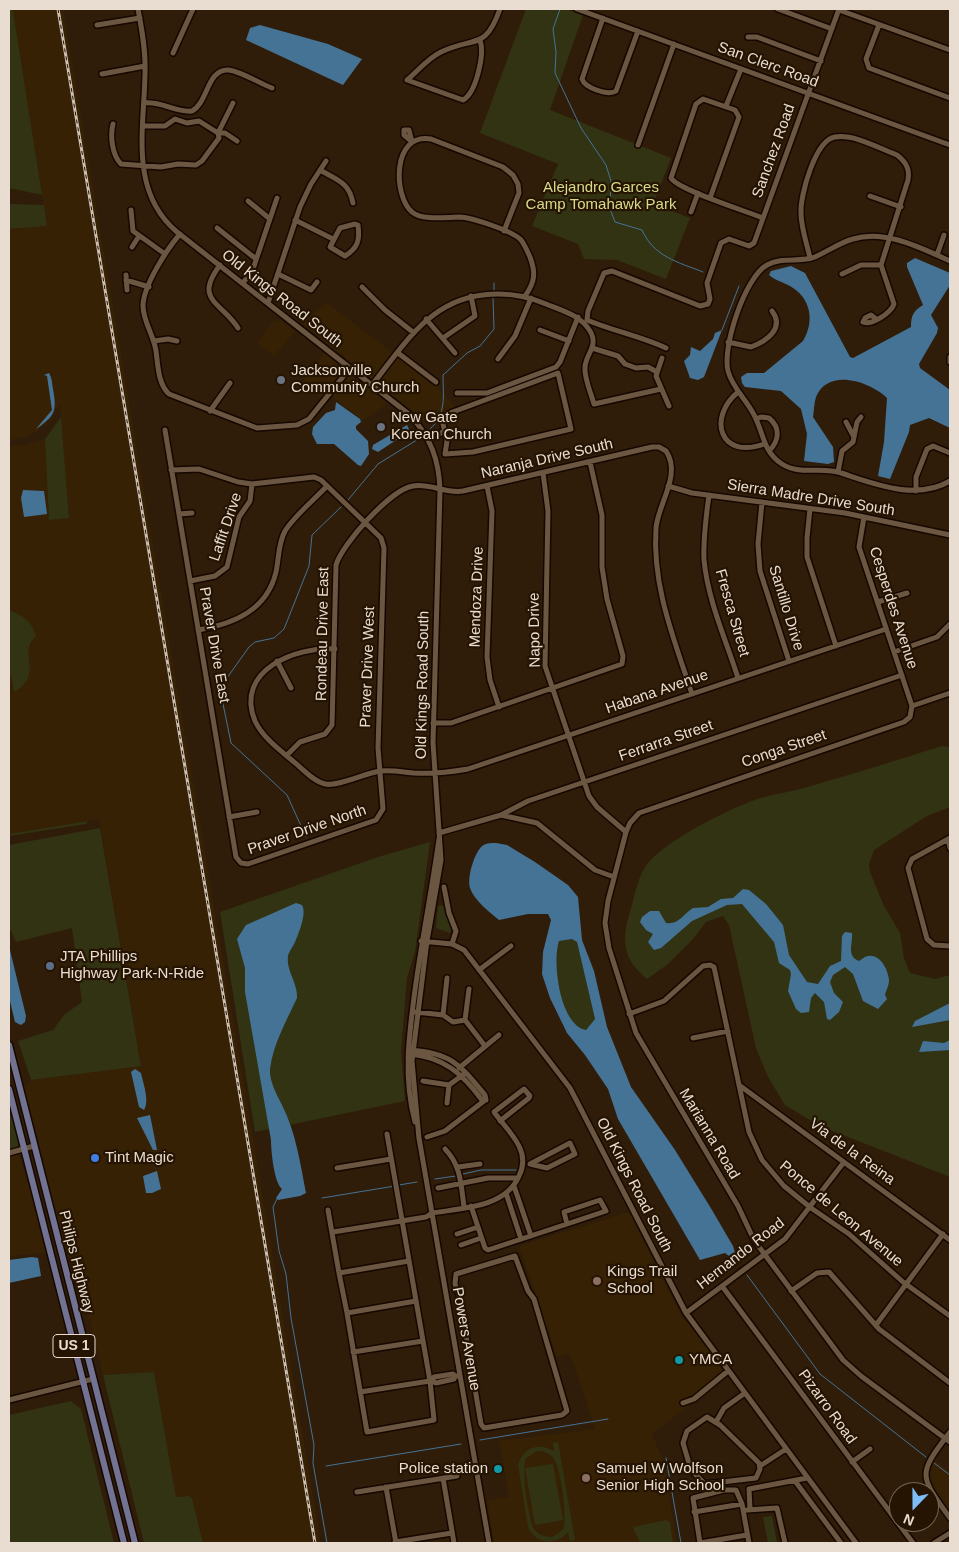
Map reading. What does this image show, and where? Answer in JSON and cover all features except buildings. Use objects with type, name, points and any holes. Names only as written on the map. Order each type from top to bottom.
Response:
[{"type":"main road","name":"Philips Highway","points":[[9,1045],[135,1543]]},
{"type":"main road","name":"Philips Highway","points":[[9,1089],[124,1543]]},
{"type":"main road","points":[[38,1203],[48,1201]]},
{"type":"street","name":"Old Kings Road South","points":[[138,9],[145,66],[143,167],[146,188],[156,209],[180,234],[410,416],[428,439],[436,457],[440,490],[433,723],[439,833],[442,844],[439,877],[424,941]]},
{"type":"street","points":[[174,52],[193,9]]},
{"type":"street","points":[[480,40],[482,59],[469,94],[463,100],[407,80],[438,54],[480,40],[492,30],[500,9]]},
{"type":"street","name":"San Clerc Road","points":[[577,9],[950,145]]},
{"type":"street","points":[[778,9],[832,29]]},
{"type":"street","points":[[839,10],[950,50]]},
{"type":"street","name":"Sanchez Road","points":[[666,348],[630,333],[618,332],[587,320],[588,311],[604,273],[608,270],[704,306],[710,299],[707,283],[721,243],[726,239],[732,239],[752,245],[839,10]]},
{"type":"street","points":[[97,25],[140,18]]},
{"type":"street","points":[[603,18],[582,82],[609,94],[614,93],[618,88],[638,31]]},
{"type":"street","points":[[879,24],[866,59],[869,68],[950,98]]},
{"type":"street","points":[[748,37],[756,37],[821,60]]},
{"type":"street","points":[[638,145],[674,44]]},
{"type":"street","points":[[102,74],[145,66]]},
{"type":"street","points":[[726,106],[741,69]]},
{"type":"street","points":[[144,103],[159,102],[182,111],[192,111],[200,105],[214,77],[223,71],[231,71],[272,88]]},
{"type":"street","points":[[710,198],[739,117],[735,110],[706,99],[696,104],[671,178],[677,185],[710,198],[763,218]]},
{"type":"street","points":[[114,124],[111,132],[118,161],[124,166],[164,168],[178,164],[200,163],[218,138],[218,133],[232,103]]},
{"type":"street","points":[[144,126],[164,126],[175,119],[187,123],[199,121],[218,133],[225,132],[237,141]]},
{"type":"street","points":[[810,258],[802,226],[801,204],[819,149],[826,141],[832,137],[857,140],[900,157],[908,167],[909,178],[881,265],[894,304],[891,311],[876,319]]},
{"type":"street","points":[[498,359],[515,336],[535,271],[522,241],[504,231],[473,219],[418,216],[410,210],[405,202],[400,176],[403,153],[411,141],[420,139],[433,140],[506,169],[517,181],[518,196],[504,231]]},
{"type":"street","points":[[268,303],[295,220],[311,184],[326,161]]},
{"type":"street","points":[[320,170],[346,185],[351,192],[353,203]]},
{"type":"street","points":[[517,181],[524,179]]},
{"type":"street","points":[[691,212],[698,193]]},
{"type":"street","points":[[870,196],[901,207]]},
{"type":"street","points":[[243,283],[253,269],[277,198]]},
{"type":"street","points":[[248,201],[270,219]]},
{"type":"street","points":[[131,210],[133,231],[165,254]]},
{"type":"street","points":[[295,220],[333,239]]},
{"type":"street","points":[[344,225],[358,226],[358,243],[345,256],[330,246],[333,239],[338,230],[344,225]]},
{"type":"street","points":[[217,228],[256,259]]},
{"type":"street","points":[[180,234],[165,254],[149,287],[143,306],[154,341],[165,391],[172,396],[257,428],[300,424],[313,415],[350,368]]},
{"type":"street","points":[[938,255],[944,235]]},
{"type":"street","points":[[132,247],[139,236]]},
{"type":"street","points":[[950,261],[889,237],[869,236],[852,239],[810,258],[779,260],[759,270],[748,288],[728,342],[726,355],[728,372],[738,392],[756,419],[764,444],[769,452],[792,469],[802,472],[838,472],[856,480],[916,491],[933,489],[950,481]]},
{"type":"street","points":[[220,265],[210,280],[210,296],[238,328]]},
{"type":"street","points":[[842,274],[861,265],[881,265]]},
{"type":"street","points":[[278,274],[310,290],[317,282]]},
{"type":"street","points":[[127,290],[126,277],[149,287]]},
{"type":"street","points":[[362,287],[385,310],[414,333]]},
{"type":"street","points":[[372,385],[426,319],[448,304],[472,296],[508,293],[528,297],[578,317],[591,333],[594,343],[584,367],[594,404],[661,388]]},
{"type":"street","points":[[443,338],[475,316],[472,296]]},
{"type":"street","points":[[728,342],[751,347],[771,335],[776,330],[778,321],[772,311]]},
{"type":"street","points":[[457,393],[487,392],[554,368],[560,362],[578,317]]},
{"type":"street","points":[[426,319],[455,353]]},
{"type":"street","points":[[540,330],[568,341]]},
{"type":"street","points":[[154,341],[168,339],[177,341]]},
{"type":"street","points":[[592,348],[618,356],[625,364],[636,368],[648,367],[657,372]]},
{"type":"street","points":[[398,352],[436,382]]},
{"type":"street","points":[[950,357],[950,362]]},
{"type":"street","points":[[662,358],[656,376],[669,406]]},
{"type":"street","points":[[436,457],[445,454],[473,452],[571,429],[558,373],[450,413],[444,420],[443,432],[447,441],[445,454]]},
{"type":"street","points":[[210,411],[230,383]]},
{"type":"street","points":[[738,392],[726,404],[722,414],[720,424],[723,437],[730,444],[746,448],[764,444]]},
{"type":"street","points":[[756,419],[761,417],[769,418],[775,426],[778,439],[769,452]]},
{"type":"street","points":[[838,472],[842,451],[853,442],[857,422],[861,417]]},
{"type":"street","points":[[846,422],[854,437]]},
{"type":"street","name":"Praver Drive East","points":[[164,430],[236,857],[241,863]]},
{"type":"street","points":[[428,439],[443,432]]},
{"type":"street","points":[[916,491],[916,477],[927,449],[933,446],[950,453]]},
{"type":"street","name":"Naranja Drive South","points":[[366,524],[389,500],[414,486],[457,492],[659,447],[668,454],[671,465],[668,486]]},
{"type":"street","points":[[433,723],[451,723],[617,668],[623,662],[607,599],[602,567],[602,515],[590,462]]},
{"type":"street","points":[[171,470],[199,469],[238,482],[252,484],[312,476],[327,486],[286,530],[280,544],[274,578],[268,591],[256,607],[244,616],[227,624],[198,630]]},
{"type":"street","name":"Napo Drive","points":[[543,473],[548,511],[544,660],[584,782]]},
{"type":"street","name":"Laffit Drive","points":[[190,580],[215,576],[227,566],[240,517],[250,501],[252,484]]},
{"type":"street","name":"Praver Drive West","points":[[327,486],[381,538],[384,548],[378,748],[383,808],[380,817]]},
{"type":"street","name":"Mendoza Drive","points":[[487,486],[492,511],[487,657],[490,680],[499,707]]},
{"type":"street","points":[[668,486],[656,526],[657,572],[664,609],[692,694]]},
{"type":"street","name":"Sierra Madre Drive South","points":[[668,486],[709,495],[864,517],[950,535]]},
{"type":"street","name":"Fresca Street","points":[[709,495],[704,539],[707,576],[713,602],[738,678]]},
{"type":"street","name":"Santillo Drive","points":[[762,502],[758,536],[760,571],[789,661]]},
{"type":"street","points":[[810,509],[807,557],[836,646]]},
{"type":"street","points":[[179,514],[192,513]]},
{"type":"street","name":"Cesperdes Avenue","points":[[864,517],[859,547],[912,706]]},
{"type":"street","name":"Rondeau Drive East","points":[[287,755],[300,742],[324,734],[332,725],[336,649],[336,565],[346,545],[366,524]]},
{"type":"street","points":[[878,602],[907,593]]},
{"type":"street","points":[[894,652],[932,639],[944,632],[950,624]]},
{"type":"street","name":"Habana Avenue","points":[[287,755],[318,782],[325,784],[380,771],[435,773],[468,769],[886,629]]},
{"type":"street","points":[[287,755],[262,732],[252,710],[252,697],[256,683],[265,670],[277,661],[314,649],[336,649]]},
{"type":"street","points":[[277,661],[292,688]]},
{"type":"street","name":"Ferrarra Street","points":[[439,833],[501,815],[528,800],[902,675]]},
{"type":"street","points":[[912,706],[950,693]]},
{"type":"street","name":"Conga Street","points":[[626,832],[635,816],[648,808],[904,722],[912,714],[912,706]]},
{"type":"street","points":[[584,782],[592,802],[626,832]]},
{"type":"street","points":[[229,817],[257,812]]},
{"type":"street","points":[[501,815],[537,823],[594,870],[614,877]]},
{"type":"street","name":"Praver Drive North","points":[[241,863],[248,864],[371,823],[380,817]]},
{"type":"street","name":"Marianna Road","points":[[626,832],[606,913],[606,930],[629,1014],[644,1049],[764,1255],[829,1343],[848,1364],[948,1440]]},
{"type":"street","points":[[950,848],[949,839],[912,859],[909,864],[927,939],[934,946],[950,946]]},
{"type":"street","points":[[424,941],[452,944],[456,931],[447,907],[444,887]]},
{"type":"street","name":"Powers Avenue","points":[[424,941],[410,1052],[408,1089],[419,1139],[450,1320],[457,1376],[488,1543]]},
{"type":"street","name":"Old Kings Road South","points":[[452,944],[464,950],[570,1088],[686,1313],[856,1543]]},
{"type":"street","points":[[479,970],[511,946]]},
{"type":"street","name":"Ponce de Leon Avenue","points":[[629,1014],[664,1001],[703,966],[710,965],[715,969],[749,1132],[757,1152],[776,1178],[811,1208],[849,1234],[906,1284],[950,1316]]},
{"type":"street","points":[[443,1015],[447,978]]},
{"type":"street","points":[[469,989],[465,1020],[485,1046]]},
{"type":"street","points":[[415,1012],[443,1015],[453,1022],[465,1020]]},
{"type":"street","points":[[693,1038],[728,1031]]},
{"type":"street","points":[[459,1069],[499,1035]]},
{"type":"street","points":[[410,1052],[441,1055],[459,1069],[486,1097],[484,1101],[445,1131],[427,1137]]},
{"type":"street","points":[[423,1081],[449,1085],[464,1074]]},
{"type":"street","points":[[447,1103],[449,1085]]},
{"type":"street","name":"Via de la Reina","points":[[739,1085],[950,1240]]},
{"type":"street","points":[[333,1232],[490,1202],[506,1193],[514,1186],[522,1167],[520,1149],[500,1121],[494,1112],[521,1090],[527,1093],[529,1098],[500,1121]]},
{"type":"street","points":[[328,1210],[367,1432],[434,1420],[431,1381],[388,1134]]},
{"type":"street","points":[[522,1167],[570,1143],[575,1154],[547,1168],[530,1164]]},
{"type":"street","points":[[9,1153],[34,1146]]},
{"type":"street","points":[[445,1149],[453,1157],[458,1167],[464,1207]]},
{"type":"street","points":[[337,1168],[392,1159]]},
{"type":"street","name":"Hernando Road","points":[[686,1313],[791,1233],[844,1162]]},
{"type":"street","points":[[458,1167],[480,1164]]},
{"type":"street","points":[[438,1188],[488,1178],[518,1178]]},
{"type":"street","points":[[514,1186],[531,1236]]},
{"type":"street","points":[[506,1193],[521,1239]]},
{"type":"street","points":[[471,1206],[481,1238],[485,1248],[488,1250],[531,1236],[567,1224],[606,1211],[600,1200],[564,1212],[567,1224]]},
{"type":"street","points":[[457,1234],[478,1228]]},
{"type":"street","points":[[876,1326],[943,1234]]},
{"type":"street","points":[[460,1245],[481,1238]]},
{"type":"street","points":[[515,1256],[528,1291],[534,1299],[567,1411],[562,1415],[484,1428],[481,1424],[463,1317],[459,1295],[454,1284],[456,1274],[515,1256]]},
{"type":"street","points":[[339,1273],[409,1260]]},
{"type":"street","points":[[791,1291],[817,1272],[829,1272],[876,1326],[950,1383]]},
{"type":"street","name":"Pizarro Road","points":[[722,1286],[913,1543]]},
{"type":"street","points":[[347,1312],[416,1301]]},
{"type":"street","points":[[450,1320],[463,1317]]},
{"type":"street","points":[[354,1352],[423,1341]]},
{"type":"street","points":[[683,1403],[694,1399],[728,1371]]},
{"type":"street","points":[[360,1392],[431,1381],[434,1377],[453,1374],[457,1376]]},
{"type":"street","points":[[9,1400],[93,1379]]},
{"type":"street","points":[[716,1422],[724,1408],[745,1393]]},
{"type":"street","points":[[760,1466],[716,1422],[707,1417],[703,1418],[686,1435],[684,1446],[691,1470],[705,1484],[731,1480],[753,1480],[756,1478],[760,1466],[786,1448]]},
{"type":"street","points":[[950,1432],[948,1440],[927,1464],[924,1475],[928,1487],[950,1518]]},
{"type":"street","points":[[852,1462],[870,1449]]},
{"type":"street","points":[[357,1492],[457,1476]]},
{"type":"street","points":[[443,1478],[454,1543]]},
{"type":"street","points":[[750,1509],[749,1490],[808,1478]]},
{"type":"street","points":[[795,1480],[841,1543]]},
{"type":"street","points":[[386,1487],[395,1543],[452,1533]]},
{"type":"street","points":[[747,1535],[700,1543],[692,1500],[697,1495],[730,1489],[738,1493],[744,1511],[749,1543]]},
{"type":"street","points":[[694,1512],[742,1504]]},
{"type":"street","points":[[744,1511],[777,1508],[785,1543]]},
{"type":"street","points":[[934,1543],[950,1533]]},
{"type":"shaded area","points":[[12,9],[63,9],[321,1543],[203,1543],[192,1498],[189,1496],[176,1497],[154,1372],[103,1375],[73,1252],[65,1253],[22,1088],[31,1080],[141,1065],[99,819],[9,834],[9,446],[24,445],[45,439],[49,520],[69,518],[60,404],[51,419],[37,431],[26,437],[9,440],[9,229],[47,226]]},
{"type":"shaded area","points":[[326,302],[438,387],[456,408],[423,420],[303,324]]},
{"type":"shaded area","points":[[280,319],[295,331],[274,356],[257,343],[274,320],[277,323]]},
{"type":"shaded area","points":[[324,353],[388,403],[361,422],[360,418],[327,393],[322,399],[302,383]]},
{"type":"shaded area","points":[[18,1153],[48,1253],[9,1256],[9,1155]]},
{"type":"shaded area","points":[[629,1212],[681,1315],[729,1375],[652,1434],[663,1460],[677,1543],[494,1543],[487,1500],[509,1497],[499,1441],[595,1429],[570,1353],[557,1357],[519,1246]]},
{"type":"shaded area","points":[[933,1459],[950,1472],[950,1514],[939,1499],[939,1482],[928,1482],[926,1469]]},
{"type":"green space","points":[[9,9],[13,11],[42,195],[9,188]]},
{"type":"green space","name":"Alejandro Garces Camp Tomahawk Park","points":[[526,9],[566,9],[583,15],[550,110],[671,158],[653,204],[690,218],[666,279],[617,260],[584,259],[578,244],[532,226],[558,164],[480,133]]},
{"type":"green space","points":[[9,204],[44,205],[47,226],[9,229]]},
{"type":"green space","points":[[61,417],[69,518],[49,520],[45,439]]},
{"type":"green space","points":[[9,610],[19,614],[26,620],[32,626],[36,636],[29,650],[30,671],[28,678],[14,692],[11,675],[9,675]]},
{"type":"green space","points":[[942,746],[950,747],[950,807],[927,816],[874,850],[869,864],[870,872],[884,906],[900,933],[904,958],[910,973],[935,979],[950,975],[950,1177],[820,1126],[785,1105],[768,1077],[756,1048],[729,925],[723,916],[706,922],[693,939],[668,964],[647,979],[633,964],[626,949],[625,941],[627,922],[644,869],[663,849],[693,829],[752,801],[811,786]]},
{"type":"green space","points":[[88,821],[86,824],[9,836],[9,834]]},
{"type":"green space","points":[[100,828],[141,1066],[31,1080],[18,1041],[53,1030],[64,1015],[82,1002],[72,928],[16,942],[9,927],[9,845]]},
{"type":"green space","points":[[430,842],[415,952],[407,978],[401,1052],[405,1101],[255,1132],[220,912],[378,857]]},
{"type":"green space","points":[[440,905],[444,906],[451,928],[450,933],[436,928],[438,907]]},
{"type":"green space","points":[[572,939],[577,942],[595,1019],[586,1030],[569,1017],[557,977],[556,963],[559,941]]},
{"type":"green space","points":[[12,1115],[19,1146],[9,1151],[9,1116]]},
{"type":"green space","points":[[154,1372],[176,1497],[189,1496],[192,1498],[203,1543],[144,1543],[103,1375]]},
{"type":"green space","points":[[71,1401],[81,1409],[114,1543],[9,1543],[9,1415]]},
{"type":"green space","points":[[558,1442],[575,1540],[570,1541],[568,1532],[558,1540],[546,1542],[536,1537],[528,1527],[518,1465],[520,1459],[528,1450],[543,1447],[554,1451],[553,1443]],"holes":[[[537,1451],[549,1454],[554,1459],[563,1494],[565,1516],[563,1530],[552,1537],[542,1535],[534,1529],[526,1494],[524,1472],[526,1458]]]},
{"type":"green space","points":[[553,1464],[563,1520],[535,1525],[525,1468]]},
{"type":"green space","points":[[772,1516],[777,1543],[768,1543],[763,1517]]},
{"type":"green space","points":[[667,1520],[670,1523],[673,1543],[640,1543],[633,1527]]},
{"type":"water","points":[[260,25],[328,44],[362,59],[343,85],[246,40],[250,28]]},
{"type":"water","points":[[915,258],[950,273],[950,285],[931,315],[938,328],[937,333],[919,364],[920,368],[950,390],[950,428],[929,418],[910,425],[890,479],[878,476],[884,442],[887,398],[880,392],[861,383],[850,380],[830,382],[822,388],[816,397],[813,417],[833,447],[834,462],[828,464],[804,461],[807,434],[801,409],[781,391],[745,387],[742,383],[741,377],[747,373],[764,373],[803,341],[809,326],[809,310],[803,297],[790,286],[769,275],[771,271],[791,266],[805,273],[850,357],[853,358],[911,327],[913,314],[923,305],[907,267],[907,263]]},
{"type":"water","points":[[722,330],[704,377],[698,380],[690,378],[684,361],[690,355],[691,347],[700,351],[713,339],[715,333]]},
{"type":"water","points":[[49,373],[55,403],[54,408],[51,416],[36,429],[52,410],[47,376],[44,375]]},
{"type":"water","points":[[336,402],[360,419],[361,422],[356,426],[356,429],[368,441],[369,454],[361,466],[334,444],[317,444],[312,434],[313,427],[326,413],[335,410]]},
{"type":"water","points":[[407,425],[410,431],[378,452],[372,449],[373,445]]},
{"type":"water","points":[[23,490],[44,491],[47,514],[24,517],[21,498]]},
{"type":"water","points":[[494,843],[507,845],[535,862],[568,885],[578,897],[582,940],[594,971],[607,1027],[631,1087],[675,1150],[712,1210],[733,1246],[738,1263],[725,1253],[700,1260],[618,1119],[608,1089],[585,1055],[567,1033],[550,998],[542,974],[543,952],[551,920],[548,914],[528,914],[499,920],[482,906],[472,892],[469,878],[476,855],[483,846]],"holes":[[[572,939],[577,942],[595,1019],[586,1030],[577,1026],[570,1017],[564,1005],[558,978],[557,951],[559,941]]]},
{"type":"water","points":[[743,889],[749,890],[766,904],[783,925],[789,955],[807,982],[818,984],[830,966],[841,961],[842,936],[845,932],[852,933],[851,953],[855,959],[859,961],[865,957],[875,957],[885,966],[889,980],[885,995],[887,999],[878,1009],[863,1001],[853,974],[845,967],[833,975],[830,982],[834,993],[843,1002],[839,1012],[830,1020],[827,1019],[824,1002],[815,993],[811,998],[809,1012],[801,1013],[796,1009],[788,991],[790,970],[779,963],[774,942],[742,904],[727,905],[692,921],[661,948],[654,950],[648,942],[653,934],[646,930],[640,922],[642,917],[650,911],[659,911],[666,923],[670,923],[681,918],[693,908],[708,907],[721,899],[733,898]]},
{"type":"water","points":[[296,903],[302,905],[304,913],[288,961],[296,987],[297,998],[277,1041],[270,1074],[294,1137],[306,1193],[278,1200],[276,1198],[282,1189],[279,1186],[274,1166],[245,992],[245,968],[237,939],[246,925]]},
{"type":"water","points":[[9,946],[26,1016],[25,1022],[21,1025],[15,1022],[9,997]]},
{"type":"water","points":[[950,1003],[950,1020],[912,1027],[915,1021]]},
{"type":"water","points":[[950,1040],[950,1050],[919,1052],[923,1041],[944,1043]]},
{"type":"water","points":[[135,1069],[141,1073],[146,1097],[144,1110],[139,1107],[131,1072]]},
{"type":"water","points":[[150,1115],[157,1150],[153,1150],[137,1118]]},
{"type":"water","points":[[157,1171],[161,1189],[152,1193],[146,1193],[143,1176]]},
{"type":"water","points":[[38,1258],[41,1276],[9,1283],[9,1260]]},
{"type":"waterway","points":[[560,9],[553,29],[556,52],[555,73],[581,128],[606,165],[611,181],[610,209],[615,222],[642,230],[653,247],[660,253],[703,272]]},
{"type":"waterway","points":[[494,283],[494,292]]},
{"type":"waterway","points":[[722,330],[739,286]]},
{"type":"waterway","points":[[430,429],[442,411],[443,375],[467,353],[480,346],[494,329],[493,297]]},
{"type":"waterway","points":[[348,500],[378,464],[420,438]]},
{"type":"waterway","points":[[306,837],[287,795],[231,743],[222,699],[222,685],[249,647],[255,642],[274,638],[284,629],[309,566],[312,535],[341,507]]},
{"type":"waterway","points":[[463,1174],[481,1170],[516,1170]]},
{"type":"waterway","points":[[435,1179],[456,1176]]},
{"type":"waterway","points":[[399,1185],[417,1182]]},
{"type":"waterway","points":[[322,1198],[395,1186]]},
{"type":"waterway","points":[[277,1199],[273,1207],[279,1251],[286,1274],[291,1318],[314,1445],[313,1463],[327,1543]]},
{"type":"waterway","points":[[747,1275],[820,1374],[926,1457]]},
{"type":"waterway","points":[[480,1440],[608,1419]]},
{"type":"waterway","points":[[326,1466],[461,1444]]},
{"type":"waterway","points":[[666,1458],[681,1543]]},
{"type":"waterway","points":[[934,1463],[950,1475]]},
{"type":"railway","points":[[58,9],[315,1543]]},
{"type":"place","name":"Jacksonville Community Church","points":[[281,380]]},
{"type":"place","name":"New Gate Korean Church","points":[[381,427]]},
{"type":"place","name":"JTA Phillips Highway Park-N-Ride","points":[[50,966]]},
{"type":"place","name":"Tint Magic","points":[[95,1158]]},
{"type":"place","name":"Kings Trail School","points":[[597,1281]]},
{"type":"place","name":"YMCA","points":[[679,1360]]},
{"type":"place","name":"Police station","points":[[498,1469]]},
{"type":"place","name":"Samuel W Wolfson Senior High School","points":[[586,1478]]}]
